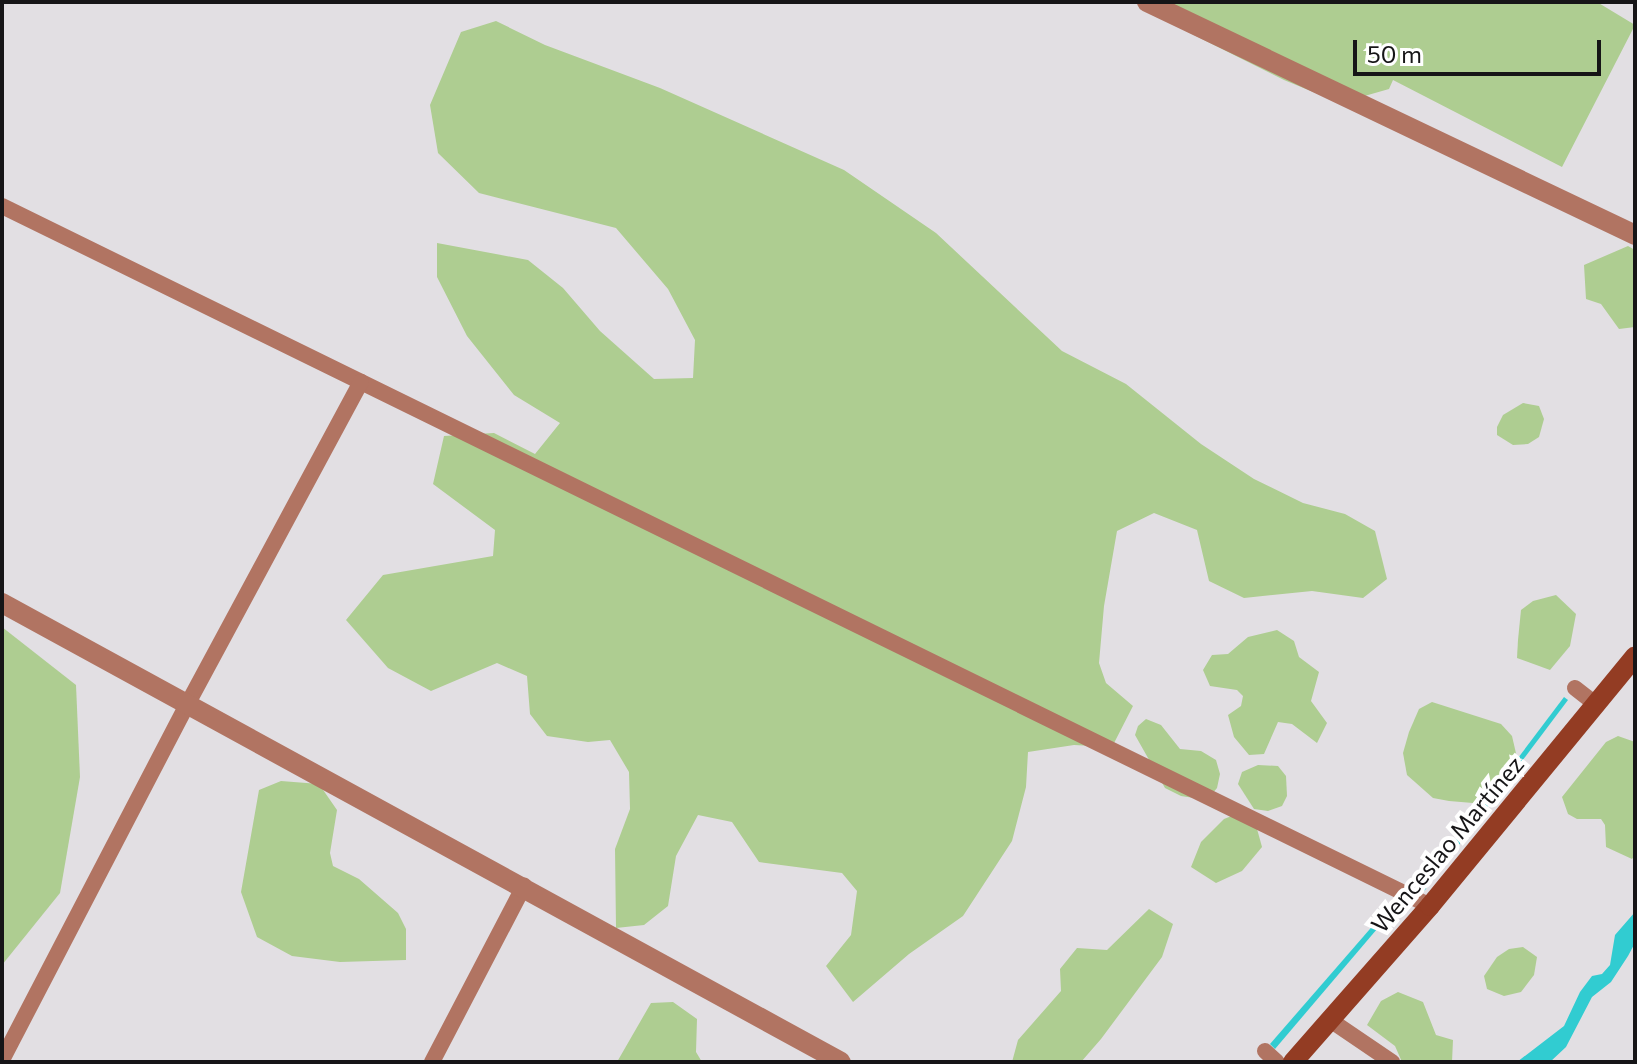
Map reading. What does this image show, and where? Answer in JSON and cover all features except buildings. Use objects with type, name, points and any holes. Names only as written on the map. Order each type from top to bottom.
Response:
[{"type":"main road","name":"Wenceslao Martínez","points":[[1293,1062],[1430,906],[1635,656]]},
{"type":"street","points":[[1147,2],[1635,235]]},
{"type":"street","points":[[2,603],[841,1062]]},
{"type":"lane","points":[[2,206],[1430,906]]},
{"type":"lane","points":[[2,1060],[187,705],[361,382]]},
{"type":"lane","points":[[1575,688],[1597,705]]},
{"type":"lane","points":[[432,1062],[524,886]]},
{"type":"lane","points":[[1330,1020],[1392,1062]]},
{"type":"green space","points":[[1168,2],[1597,2],[1635,25],[1562,167],[1393,80],[1389,89],[1340,103],[1284,80],[1186,31]]},
{"type":"green space","points":[[496,21],[545,45],[660,88],[844,170],[936,233],[1062,351],[1126,384],[1201,444],[1254,479],[1303,503],[1345,514],[1375,531],[1387,579],[1363,598],[1312,591],[1244,598],[1209,581],[1197,530],[1154,513],[1117,531],[1104,606],[1099,663],[1106,683],[1133,706],[1112,747],[1074,745],[1028,752],[1026,787],[1012,841],[963,916],[909,954],[853,1002],[826,966],[851,935],[857,891],[842,873],[759,862],[732,822],[698,815],[676,856],[668,906],[644,925],[616,928],[615,849],[630,809],[629,772],[610,740],[588,742],[547,736],[530,714],[527,676],[497,663],[431,691],[388,668],[346,620],[383,575],[493,556],[495,530],[433,484],[444,436],[494,433],[535,454],[560,423],[514,395],[467,336],[437,277],[437,243],[528,260],[563,288],[600,331],[654,379],[693,378],[695,340],[668,289],[616,228],[479,193],[438,153],[430,105],[461,32]]},
{"type":"green space","points":[[1628,246],[1635,250],[1635,327],[1619,329],[1601,304],[1586,299],[1584,265]]},
{"type":"green space","points":[[1523,403],[1539,406],[1544,419],[1539,437],[1528,444],[1513,445],[1497,435],[1497,427],[1503,415]]},
{"type":"green space","points":[[1556,595],[1576,614],[1570,646],[1550,670],[1517,658],[1518,640],[1521,610],[1533,601]]},
{"type":"green space","points":[[2,627],[76,685],[80,777],[60,893],[2,965]]},
{"type":"green space","points":[[1277,630],[1294,641],[1299,657],[1319,672],[1311,701],[1327,723],[1317,743],[1292,724],[1278,722],[1264,754],[1249,755],[1234,737],[1228,715],[1241,706],[1243,696],[1237,690],[1210,686],[1203,670],[1212,655],[1228,654],[1248,637]]},
{"type":"green space","points":[[1432,702],[1501,724],[1512,736],[1518,762],[1506,787],[1473,803],[1449,801],[1433,798],[1407,775],[1403,753],[1409,732],[1419,709]]},
{"type":"green space","points":[[1146,719],[1161,725],[1180,749],[1201,751],[1216,760],[1220,774],[1217,788],[1207,800],[1181,796],[1165,788],[1135,735],[1138,726]]},
{"type":"green space","points":[[1618,736],[1635,742],[1635,855],[1632,859],[1606,847],[1605,825],[1601,819],[1577,819],[1568,814],[1562,797],[1606,742]]},
{"type":"green space","points":[[1258,765],[1278,766],[1286,776],[1287,796],[1282,806],[1268,811],[1254,809],[1238,784],[1242,772]]},
{"type":"green space","points":[[281,781],[319,784],[337,810],[330,853],[333,866],[359,879],[398,913],[406,929],[406,960],[340,962],[292,956],[257,937],[241,892],[259,790]]},
{"type":"green space","points":[[1239,813],[1254,818],[1262,847],[1242,871],[1216,883],[1191,867],[1201,842],[1224,819]]},
{"type":"green space","points":[[1149,909],[1173,924],[1162,957],[1081,1062],[1012,1062],[1018,1040],[1061,991],[1060,969],[1077,948],[1107,950]]},
{"type":"green space","points":[[1523,947],[1537,957],[1534,975],[1521,992],[1504,996],[1487,989],[1484,976],[1497,957],[1509,949]]},
{"type":"green space","points":[[1398,992],[1423,1002],[1436,1035],[1453,1040],[1452,1062],[1402,1062],[1395,1046],[1367,1025],[1381,1001]]},
{"type":"green space","points":[[673,1002],[697,1019],[696,1052],[702,1062],[617,1062],[651,1003]]},
{"type":"water","points":[[1564,697],[1568,700],[1424,891],[1420,888]]},
{"type":"water","points":[[1396,899],[1400,902],[1275,1049],[1270,1044]]},
{"type":"water","points":[[1635,912],[1635,943],[1611,982],[1592,997],[1566,1047],[1550,1062],[1517,1062],[1564,1026],[1580,992],[1592,976],[1602,974],[1610,965],[1615,935]]}]
